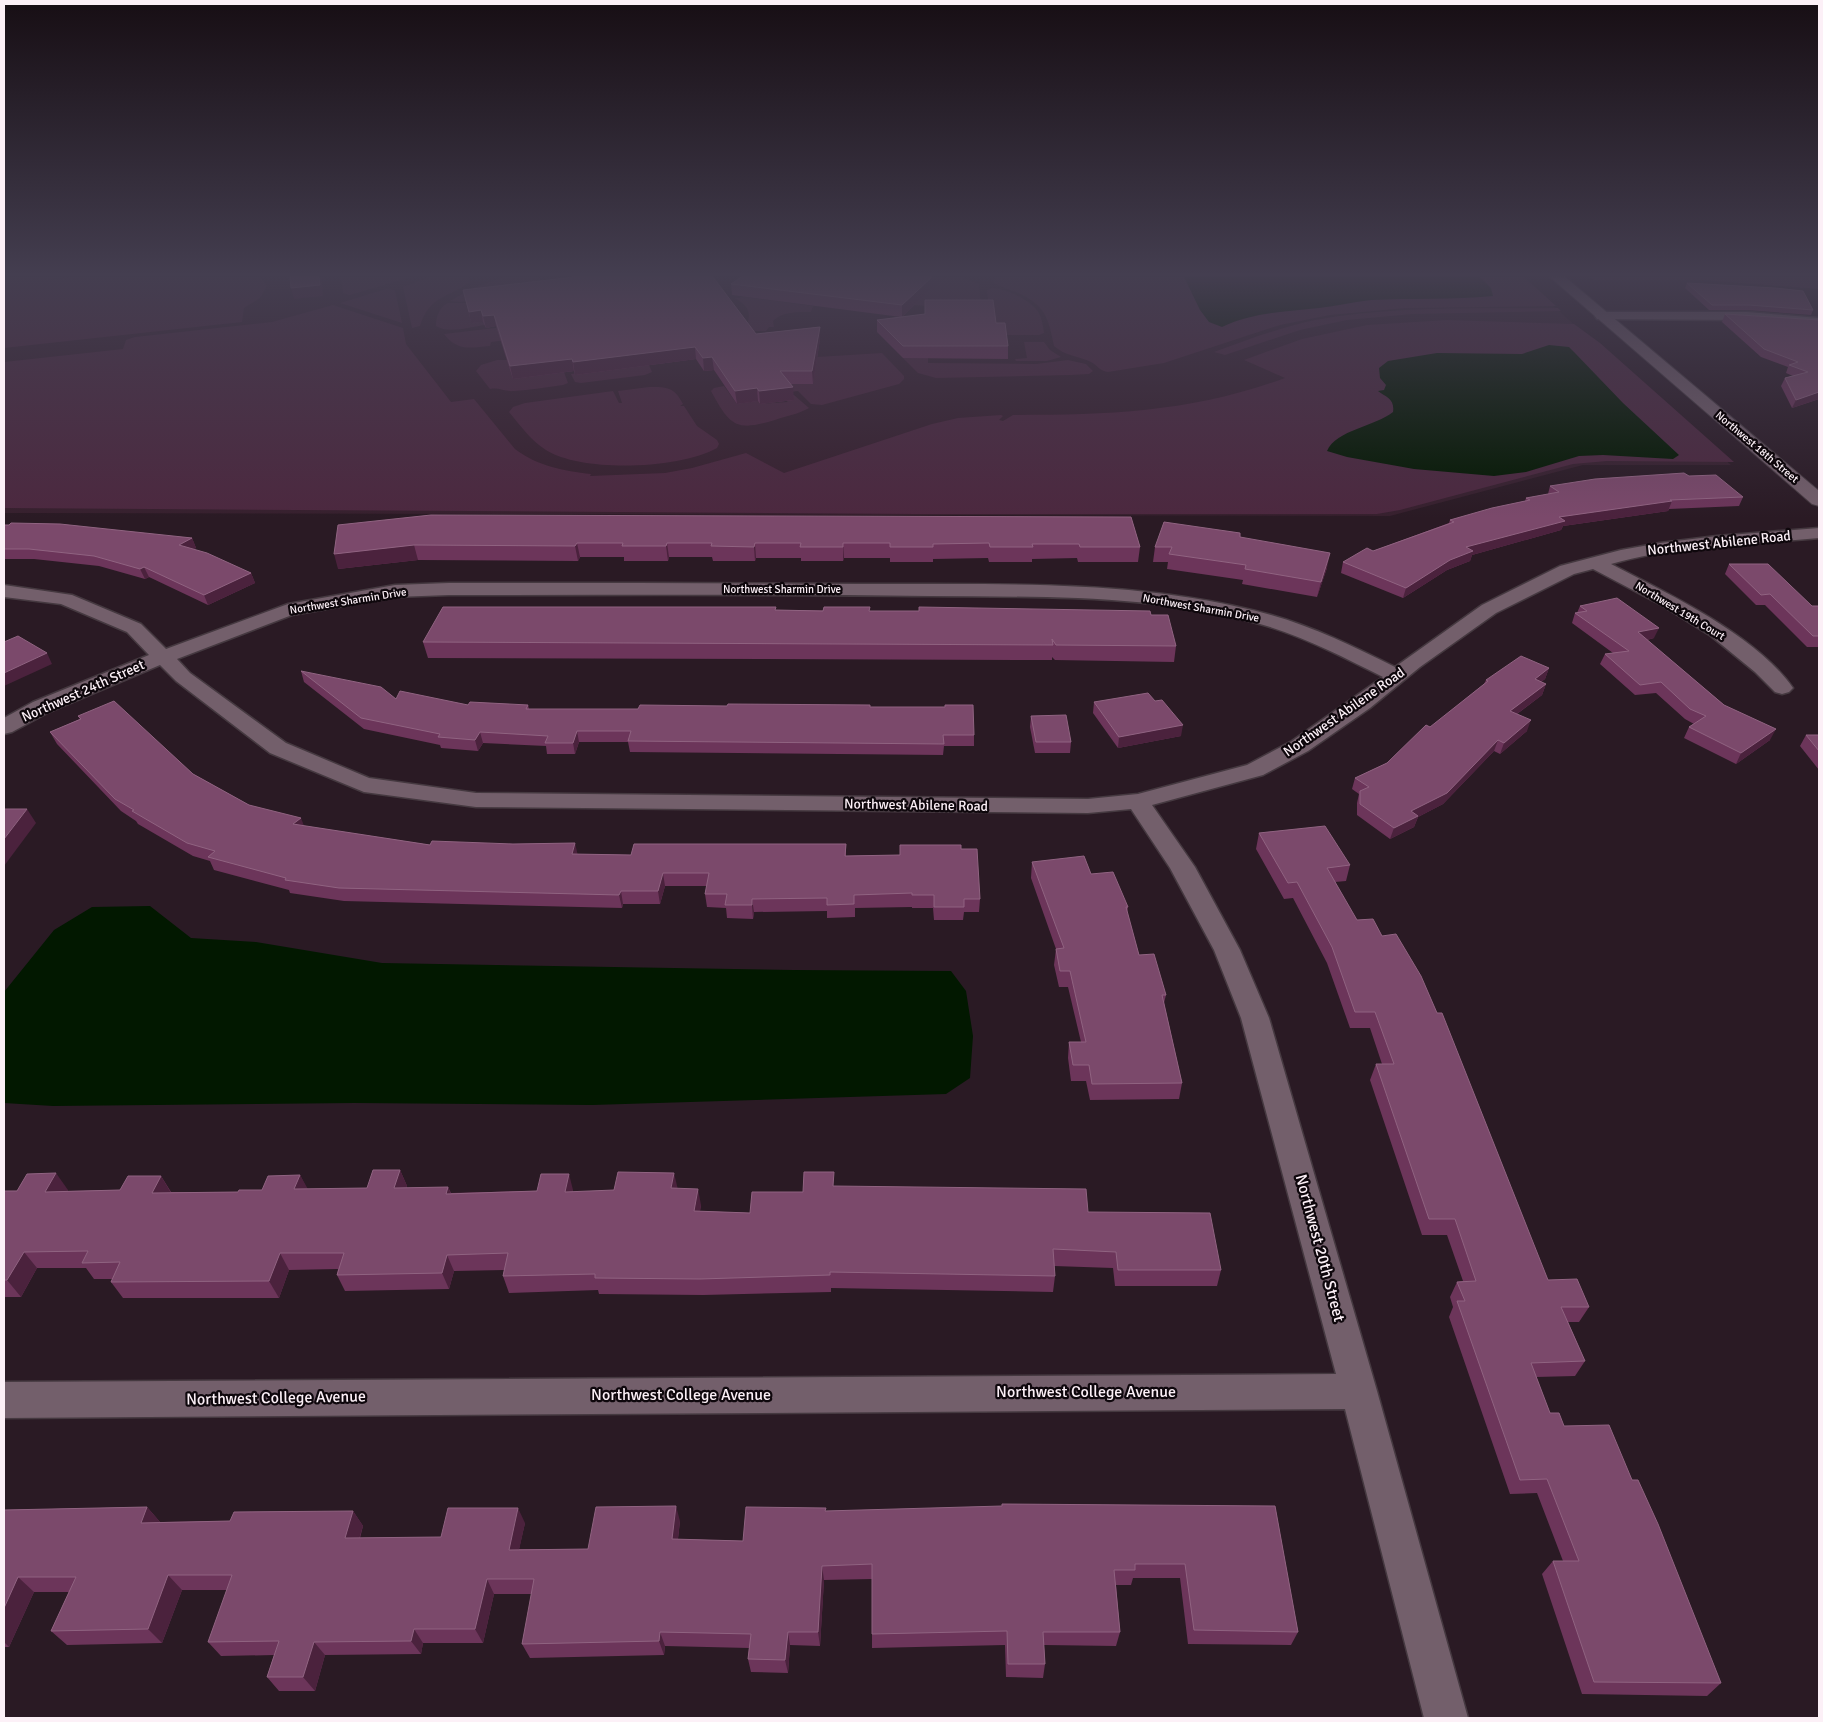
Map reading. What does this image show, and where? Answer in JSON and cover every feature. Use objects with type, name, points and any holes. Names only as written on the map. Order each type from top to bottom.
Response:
[{"type":"main road","name":"Northwest 18th Street","points":[[1651,357],[1819,500]]},
{"type":"street","name":"Northwest Abilene Road","points":[[4,591],[65,599],[134,628],[183,677],[278,748],[364,785],[476,800],[1088,806],[1138,801],[1255,770],[1300,746],[1489,609],[1567,570],[1594,562],[1660,548],[1716,541],[1819,533]]},
{"type":"street","name":"Northwest 19th Court","points":[[1594,562],[1697,618],[1736,644],[1764,667],[1782,688]]},
{"type":"street","name":"Northwest Sharmin Drive","points":[[162,656],[288,610],[395,591],[449,589],[824,588],[1062,592],[1141,596],[1264,619],[1313,635],[1398,676]]},
{"type":"street","name":"Northwest 24th Street","points":[[4,727],[71,694],[162,656]]},
{"type":"street","name":"Northwest 20th Street","points":[[1138,801],[1182,868],[1227,950],[1255,1018],[1359,1391],[1446,1718]]},
{"type":"street","name":"Northwest College Avenue","points":[[4,1400],[1359,1391]]},
{"type":"shaded area","points":[[4,357],[1611,357],[1731,465],[1583,465],[1390,516],[4,513]]},
{"type":"shaded area","points":[[46,357],[416,357],[451,402],[474,399],[515,449],[523,455],[551,467],[591,474],[590,476],[665,473],[692,468],[746,453],[784,473],[932,424],[958,418],[1001,415],[1003,416],[999,420],[1003,421],[1013,415],[1084,414],[1184,405],[1251,389],[1285,378],[1244,360],[1251,357],[1616,357],[1734,462],[1607,461],[1573,464],[1400,510],[1377,514],[916,514],[4,508],[4,362]]},
{"type":"shaded area","points":[[817,357],[886,357],[904,376],[904,379],[899,384],[822,405],[811,404],[798,391],[790,392],[791,384],[813,384]]},
{"type":"shaded area","points":[[1060,357],[1047,361],[1016,361],[1015,359]]},
{"type":"shaded area","points":[[1078,357],[1181,357],[1164,363],[1108,372],[1091,362]]},
{"type":"shaded area","points":[[1410,357],[1579,357],[1623,403],[1679,455],[1673,459],[1603,455],[1579,456],[1526,472],[1494,476],[1414,469],[1347,457],[1327,451],[1332,444],[1347,433],[1386,417],[1393,412],[1391,401],[1378,391],[1384,390],[1386,385],[1380,378],[1379,368],[1388,361]]},
{"type":"shaded area","points":[[903,358],[928,358],[928,363],[1036,364],[1068,360],[1086,364],[1093,371],[1089,374],[1070,375],[936,378],[918,373]]},
{"type":"shaded area","points":[[497,360],[509,360],[564,372],[568,383],[520,391],[490,389],[476,371],[481,365]]},
{"type":"shaded area","points":[[649,365],[652,372],[645,375],[581,383],[575,382],[571,374]]},
{"type":"shaded area","points":[[724,386],[737,404],[758,401],[760,404],[787,402],[791,395],[794,395],[809,408],[762,424],[743,425],[729,419],[711,391],[714,388]]},
{"type":"shaded area","points":[[649,387],[670,389],[677,394],[683,404],[680,406],[684,406],[697,426],[717,440],[719,444],[717,448],[701,455],[656,464],[631,466],[583,462],[562,457],[546,450],[535,442],[509,412],[513,407],[525,403],[613,391],[619,403],[622,403],[618,391]]},
{"type":"shaded area","points":[[150,906],[191,938],[256,942],[382,963],[951,971],[966,991],[973,1036],[970,1078],[946,1094],[592,1105],[355,1103],[53,1106],[4,1103],[4,992],[54,930],[92,907]]},
{"type":"building","points":[[507,357],[611,357],[573,362],[572,359],[510,366]]},
{"type":"building","points":[[712,357],[814,357],[812,371],[780,371],[793,387],[759,391],[757,388],[735,391]]},
{"type":"building","points":[[1786,357],[1819,357],[1819,392],[1796,400],[1785,378],[1808,372],[1789,365],[1798,362]]},
{"type":"building","points":[[1684,473],[1689,476],[1716,475],[1743,497],[1670,500],[1672,501],[1559,517],[1565,521],[1466,547],[1473,551],[1450,560],[1406,588],[1343,562],[1367,548],[1373,551],[1454,522],[1450,520],[1530,500],[1526,498],[1559,492],[1550,486],[1595,479]]},
{"type":"building","points":[[431,515],[1131,517],[1140,547],[1080,547],[1079,544],[1032,544],[1033,547],[990,547],[989,543],[933,544],[933,547],[890,547],[890,543],[843,543],[843,547],[800,547],[801,543],[755,543],[754,547],[711,546],[712,543],[622,546],[623,543],[577,543],[575,546],[414,545],[334,554],[338,525]]},
{"type":"building","points":[[1164,522],[1240,533],[1240,537],[1330,553],[1321,582],[1245,569],[1246,565],[1169,554],[1172,547],[1155,547]]},
{"type":"building","points":[[11,523],[60,524],[192,538],[179,545],[207,553],[251,573],[204,595],[144,567],[140,569],[94,556],[29,549],[4,549],[4,525]]},
{"type":"building","points":[[1729,564],[1768,564],[1812,606],[1819,606],[1819,636],[1813,636],[1770,594],[1761,595]]},
{"type":"building","points":[[1617,598],[1659,628],[1638,632],[1724,705],[1776,729],[1741,753],[1689,727],[1706,716],[1690,709],[1661,682],[1640,685],[1605,654],[1629,651],[1575,613],[1587,611],[1580,606]]},
{"type":"building","points":[[443,607],[776,607],[775,610],[823,611],[824,607],[870,607],[869,611],[919,611],[919,607],[1150,611],[1151,615],[1168,615],[1176,646],[1056,645],[1052,639],[1053,645],[423,642]]},
{"type":"building","points":[[18,636],[47,653],[4,673],[4,642]]},
{"type":"building","points":[[1521,656],[1549,668],[1535,679],[1546,684],[1510,711],[1531,720],[1504,743],[1498,740],[1447,793],[1411,811],[1418,816],[1394,828],[1360,804],[1360,791],[1369,787],[1355,778],[1387,763],[1426,725],[1430,727],[1488,681],[1486,680]]},
{"type":"building","points":[[301,671],[381,687],[396,699],[400,691],[468,705],[470,702],[528,705],[526,709],[638,709],[640,705],[727,706],[728,704],[870,705],[870,707],[973,705],[974,735],[943,735],[944,744],[628,741],[631,731],[577,731],[573,743],[545,743],[548,736],[480,732],[475,740],[438,737],[440,734],[361,718]]},
{"type":"building","points":[[1148,693],[1155,701],[1162,700],[1183,725],[1119,737],[1094,702]]},
{"type":"building","points":[[114,701],[193,774],[249,805],[301,818],[293,824],[430,845],[432,841],[513,844],[575,843],[572,854],[631,855],[634,844],[846,844],[845,856],[900,855],[900,845],[961,845],[961,849],[977,849],[980,899],[964,899],[964,907],[934,907],[934,895],[912,895],[912,893],[854,895],[854,904],[827,905],[827,898],[752,899],[752,905],[725,905],[727,894],[705,894],[709,873],[663,873],[658,891],[621,891],[619,895],[339,888],[285,880],[286,878],[208,857],[215,851],[187,843],[132,811],[134,810],[115,799],[50,732],[81,719],[78,716]]},
{"type":"building","points":[[1066,715],[1071,742],[1036,742],[1031,716]]},
{"type":"building","points":[[1806,735],[1819,735],[1819,751]]},
{"type":"building","points":[[4,809],[27,809],[4,839]]},
{"type":"building","points":[[1325,826],[1350,865],[1327,868],[1357,920],[1373,919],[1382,936],[1396,934],[1421,976],[1437,1013],[1442,1013],[1548,1280],[1577,1279],[1589,1307],[1561,1307],[1585,1361],[1531,1363],[1550,1413],[1559,1413],[1564,1426],[1609,1425],[1632,1480],[1638,1480],[1658,1524],[1721,1683],[1594,1682],[1553,1561],[1579,1561],[1547,1479],[1520,1480],[1457,1301],[1465,1301],[1457,1282],[1476,1281],[1455,1219],[1429,1219],[1376,1064],[1394,1064],[1375,1012],[1355,1012],[1332,947],[1297,882],[1288,883],[1259,833]]},
{"type":"building","points":[[1084,856],[1091,874],[1113,872],[1128,907],[1126,907],[1139,955],[1154,954],[1166,995],[1162,995],[1182,1083],[1092,1084],[1089,1065],[1073,1065],[1069,1042],[1086,1042],[1070,971],[1060,971],[1056,949],[1064,948],[1032,862]]},
{"type":"building","points":[[373,1170],[400,1170],[394,1188],[448,1187],[446,1194],[537,1191],[541,1174],[569,1174],[565,1192],[614,1190],[618,1172],[674,1173],[671,1188],[698,1189],[694,1211],[750,1213],[752,1192],[803,1192],[804,1172],[834,1172],[833,1186],[1086,1189],[1088,1212],[1210,1213],[1221,1270],[1118,1270],[1116,1252],[1053,1249],[1055,1276],[830,1272],[830,1275],[700,1279],[595,1278],[595,1274],[503,1276],[508,1253],[447,1255],[442,1273],[337,1275],[344,1253],[280,1253],[269,1281],[111,1282],[120,1262],[82,1263],[88,1251],[24,1252],[7,1280],[4,1280],[4,1191],[17,1191],[27,1174],[56,1173],[45,1192],[120,1190],[128,1176],[161,1176],[152,1193],[262,1190],[268,1176],[300,1175],[294,1189],[367,1188]]},
{"type":"building","points":[[1002,1504],[1275,1506],[1298,1632],[1194,1630],[1185,1564],[1135,1564],[1135,1570],[1114,1570],[1120,1632],[1043,1632],[1045,1664],[1008,1664],[1007,1631],[872,1634],[872,1564],[822,1566],[818,1632],[788,1632],[785,1660],[748,1659],[751,1634],[660,1632],[659,1641],[522,1644],[534,1579],[487,1579],[475,1629],[414,1629],[411,1641],[314,1642],[303,1677],[267,1677],[279,1641],[208,1642],[232,1575],[168,1575],[148,1629],[51,1631],[76,1577],[18,1577],[4,1608],[4,1510],[147,1507],[141,1523],[230,1521],[234,1512],[353,1511],[345,1538],[441,1537],[448,1508],[518,1508],[509,1550],[588,1549],[596,1507],[676,1506],[672,1539],[743,1541],[746,1507],[826,1508],[825,1511],[1002,1506]]}]
